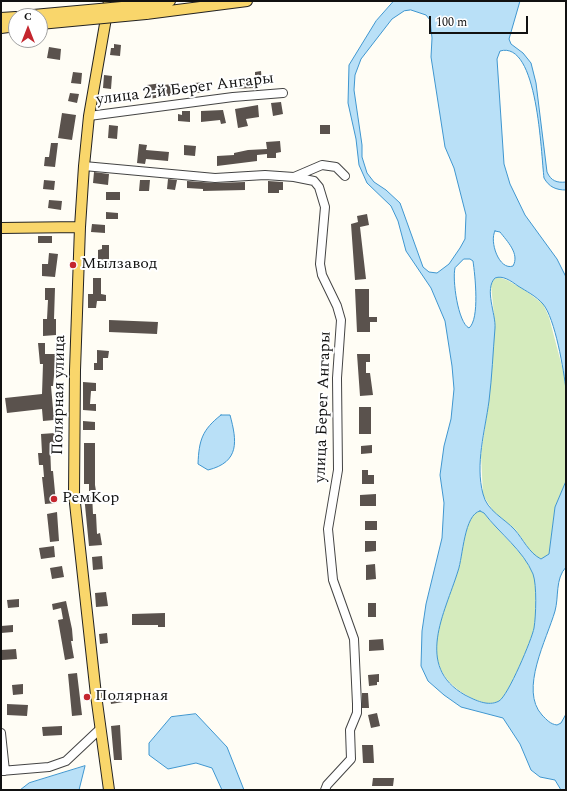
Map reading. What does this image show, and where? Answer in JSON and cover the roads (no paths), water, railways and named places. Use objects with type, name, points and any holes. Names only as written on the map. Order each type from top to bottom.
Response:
[{"type":"main road","name":"Полярная улица","points":[[109,1],[89,116],[84,166],[80,227],[75,370],[74,494],[100,729],[109,790]]},
{"type":"main road","points":[[48,23],[170,1]]},
{"type":"main road","points":[[48,14],[147,6],[247,1]]},
{"type":"main road","points":[[1,228],[80,227]]},
{"type":"street","name":"улица 2-й Берег Ангары","points":[[89,116],[233,97],[283,93]]},
{"type":"street","points":[[294,177],[322,165],[336,168],[345,176]]},
{"type":"street","name":"улица Берег Ангары","points":[[84,166],[215,178],[265,175],[294,177],[314,181],[321,192],[324,207],[320,264],[322,275],[337,306],[341,320],[337,378],[338,470],[328,529],[333,580],[354,639],[357,713],[350,730],[352,755],[350,762],[335,776],[325,790]]},
{"type":"street","points":[[1,733],[3,771],[50,767],[66,760],[100,729]]},
{"type":"water","points":[[394,1],[520,1],[509,39],[511,44],[523,53],[531,63],[536,83],[547,172],[550,178],[555,181],[566,182],[566,190],[559,189],[551,186],[544,178],[539,124],[530,80],[522,63],[513,52],[500,51],[497,59],[504,164],[510,184],[525,215],[557,259],[566,277],[566,390],[555,332],[543,304],[510,280],[501,277],[495,278],[490,288],[495,328],[490,392],[480,459],[481,483],[483,494],[488,505],[515,530],[530,550],[541,559],[549,554],[555,507],[566,481],[566,567],[560,577],[555,611],[537,664],[533,692],[536,705],[542,715],[550,723],[557,725],[561,723],[566,714],[566,790],[561,790],[555,780],[540,777],[531,770],[520,744],[503,718],[461,707],[428,681],[421,666],[422,631],[426,604],[442,538],[444,503],[440,475],[444,446],[451,419],[454,389],[445,321],[431,288],[406,251],[398,221],[391,206],[367,183],[359,165],[356,139],[348,103],[349,65],[376,21]],"holes":[[[411,10],[426,15],[430,20],[432,38],[431,57],[445,147],[454,168],[466,215],[465,239],[449,264],[437,273],[429,272],[423,267],[400,203],[386,190],[374,182],[367,173],[362,157],[362,145],[354,90],[355,75],[361,59],[392,19],[404,11]],[[495,231],[500,232],[512,248],[515,257],[513,266],[503,264],[500,260],[494,248],[493,236]],[[464,259],[470,259],[473,261],[476,286],[476,307],[475,316],[469,328],[465,324],[459,310],[454,281],[455,268]],[[480,511],[484,513],[523,557],[533,574],[535,585],[535,623],[529,643],[514,679],[503,697],[495,703],[477,701],[465,695],[450,683],[441,669],[437,654],[441,621],[460,565],[467,528],[475,514]]]},
{"type":"water","points":[[221,415],[230,415],[234,433],[234,449],[226,462],[208,470],[198,464],[199,448],[206,431]]},
{"type":"water","points":[[196,714],[227,747],[244,790],[222,790],[212,768],[196,763],[168,769],[149,755],[149,743],[171,717]]},
{"type":"water","points":[[85,766],[79,790],[20,790],[29,783]]},
{"type":"place","name":"Мылзавод","points":[[73,265]]},
{"type":"place","name":"РемКор","points":[[54,499]]},
{"type":"place","name":"Полярная","points":[[87,697]]}]
